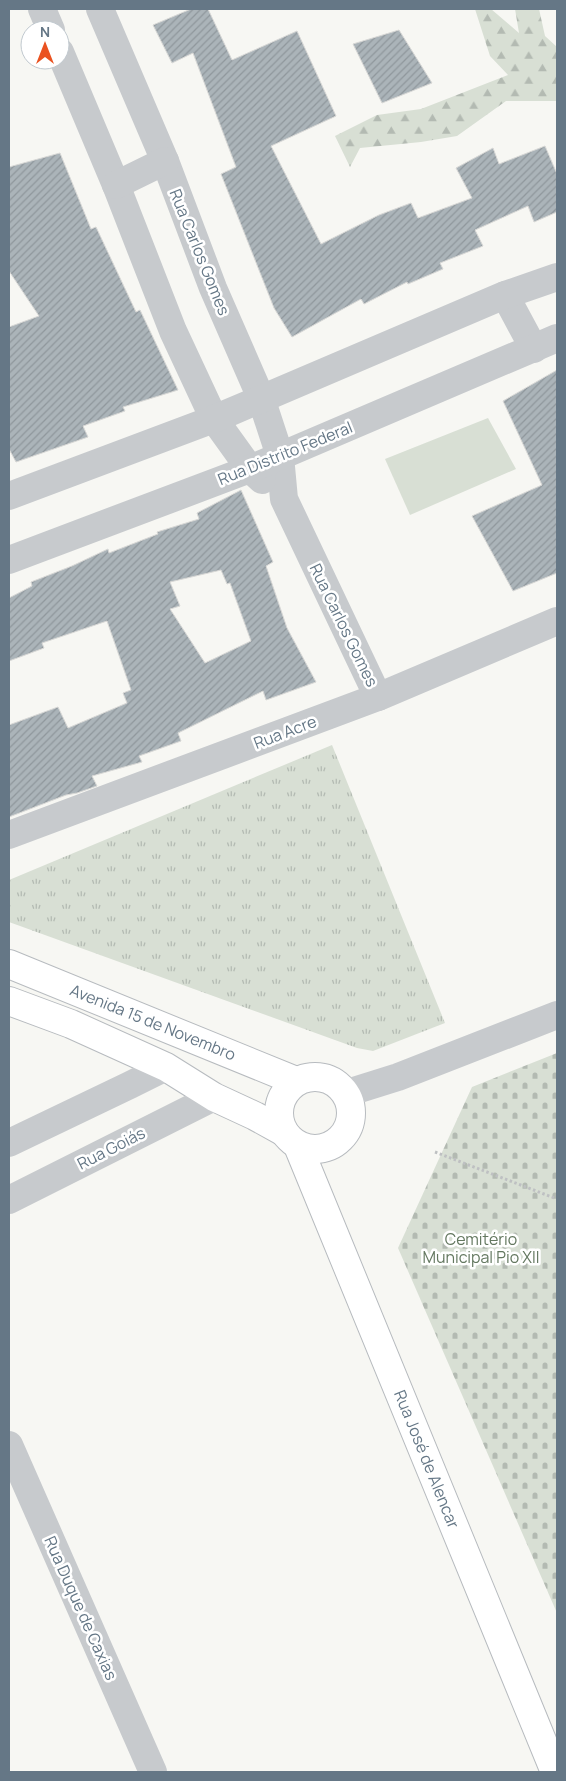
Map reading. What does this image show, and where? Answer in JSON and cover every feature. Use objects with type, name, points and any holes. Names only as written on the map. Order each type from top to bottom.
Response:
[{"type":"main road","name":"Avenida 15 de Novembro","points":[[9,964],[296,1081]]},
{"type":"main road","name":"Avenida 15 de Novembro","points":[[9,1000],[71,1024],[166,1066],[214,1097],[255,1116],[291,1139],[317,1150],[335,1144],[348,1130],[352,1111],[347,1093]]},
{"type":"main road","points":[[291,1139],[278,1114],[283,1095],[296,1081],[314,1076],[333,1080],[347,1093]]},
{"type":"main road","name":"Rua José de Alencar","points":[[291,1139],[555,1772]]},
{"type":"street","name":"Rua Carlos Gomes","points":[[100,9],[165,161],[213,288],[261,398],[280,456],[284,499],[378,697]]},
{"type":"street","name":"Rua Carlos Gomes","points":[[68,70],[116,185],[172,331],[214,419],[250,469],[284,499]]},
{"type":"street","points":[[116,185],[165,161]]},
{"type":"street","points":[[9,496],[214,419],[505,295],[557,277]]},
{"type":"street","points":[[505,295],[546,343]]},
{"type":"street","name":"Rua Distrito Federal","points":[[9,558],[250,469],[546,343]]},
{"type":"street","name":"Rua Acre","points":[[9,836],[378,697],[557,621]]},
{"type":"street","points":[[347,1093],[398,1077],[557,1015]]},
{"type":"street","points":[[9,1143],[130,1086],[166,1066]]},
{"type":"street","name":"Rua Goiás","points":[[9,1200],[214,1097]]},
{"type":"street","name":"Rua Duque de Caxias","points":[[9,1445],[153,1772]]},
{"type":"path","points":[[435,1152],[557,1199]]},
{"type":"green space","points":[[475,9],[491,9],[519,33],[515,9],[539,9],[545,36],[557,47],[557,101],[506,101],[457,136],[421,142],[360,148],[350,167],[335,136],[377,115],[421,109],[508,75],[490,56]]},
{"type":"green space","points":[[488,418],[516,469],[410,515],[385,459]]},
{"type":"green space","points":[[332,745],[445,1023],[373,1051],[357,1048],[9,922],[9,880]]},
{"type":"green space","name":"Cemitério Municipal Pio XII","points":[[557,1053],[557,1613],[398,1248],[472,1087]]},
{"type":"building","points":[[191,9],[208,9],[232,60],[297,31],[336,116],[271,146],[321,244],[379,215],[411,203],[418,218],[472,198],[456,168],[493,148],[499,164],[545,146],[557,174],[557,212],[534,222],[528,206],[475,230],[483,246],[440,263],[443,269],[408,284],[407,282],[364,304],[361,299],[292,337],[274,308],[221,174],[236,167],[193,53],[172,63],[153,25]]},
{"type":"building","points":[[399,30],[432,83],[382,103],[353,44]]},
{"type":"building","points":[[60,153],[91,229],[96,227],[136,312],[140,310],[178,390],[123,407],[125,411],[83,426],[88,437],[16,462],[9,449],[9,327],[39,316],[9,271],[9,167]]},
{"type":"building","points":[[557,370],[557,573],[513,591],[472,516],[542,485],[503,401]]},
{"type":"building","points":[[241,490],[273,562],[266,566],[287,628],[316,682],[266,700],[263,691],[178,733],[181,741],[139,756],[142,762],[92,776],[97,786],[66,795],[9,817],[9,725],[58,707],[68,728],[127,703],[123,693],[131,690],[107,621],[42,643],[44,648],[9,661],[9,598],[32,586],[31,582],[108,549],[109,553],[158,534],[157,532],[199,519],[197,513]],"holes":[[[221,570],[227,584],[230,583],[251,641],[205,663],[170,609],[180,606],[170,582]]]}]
